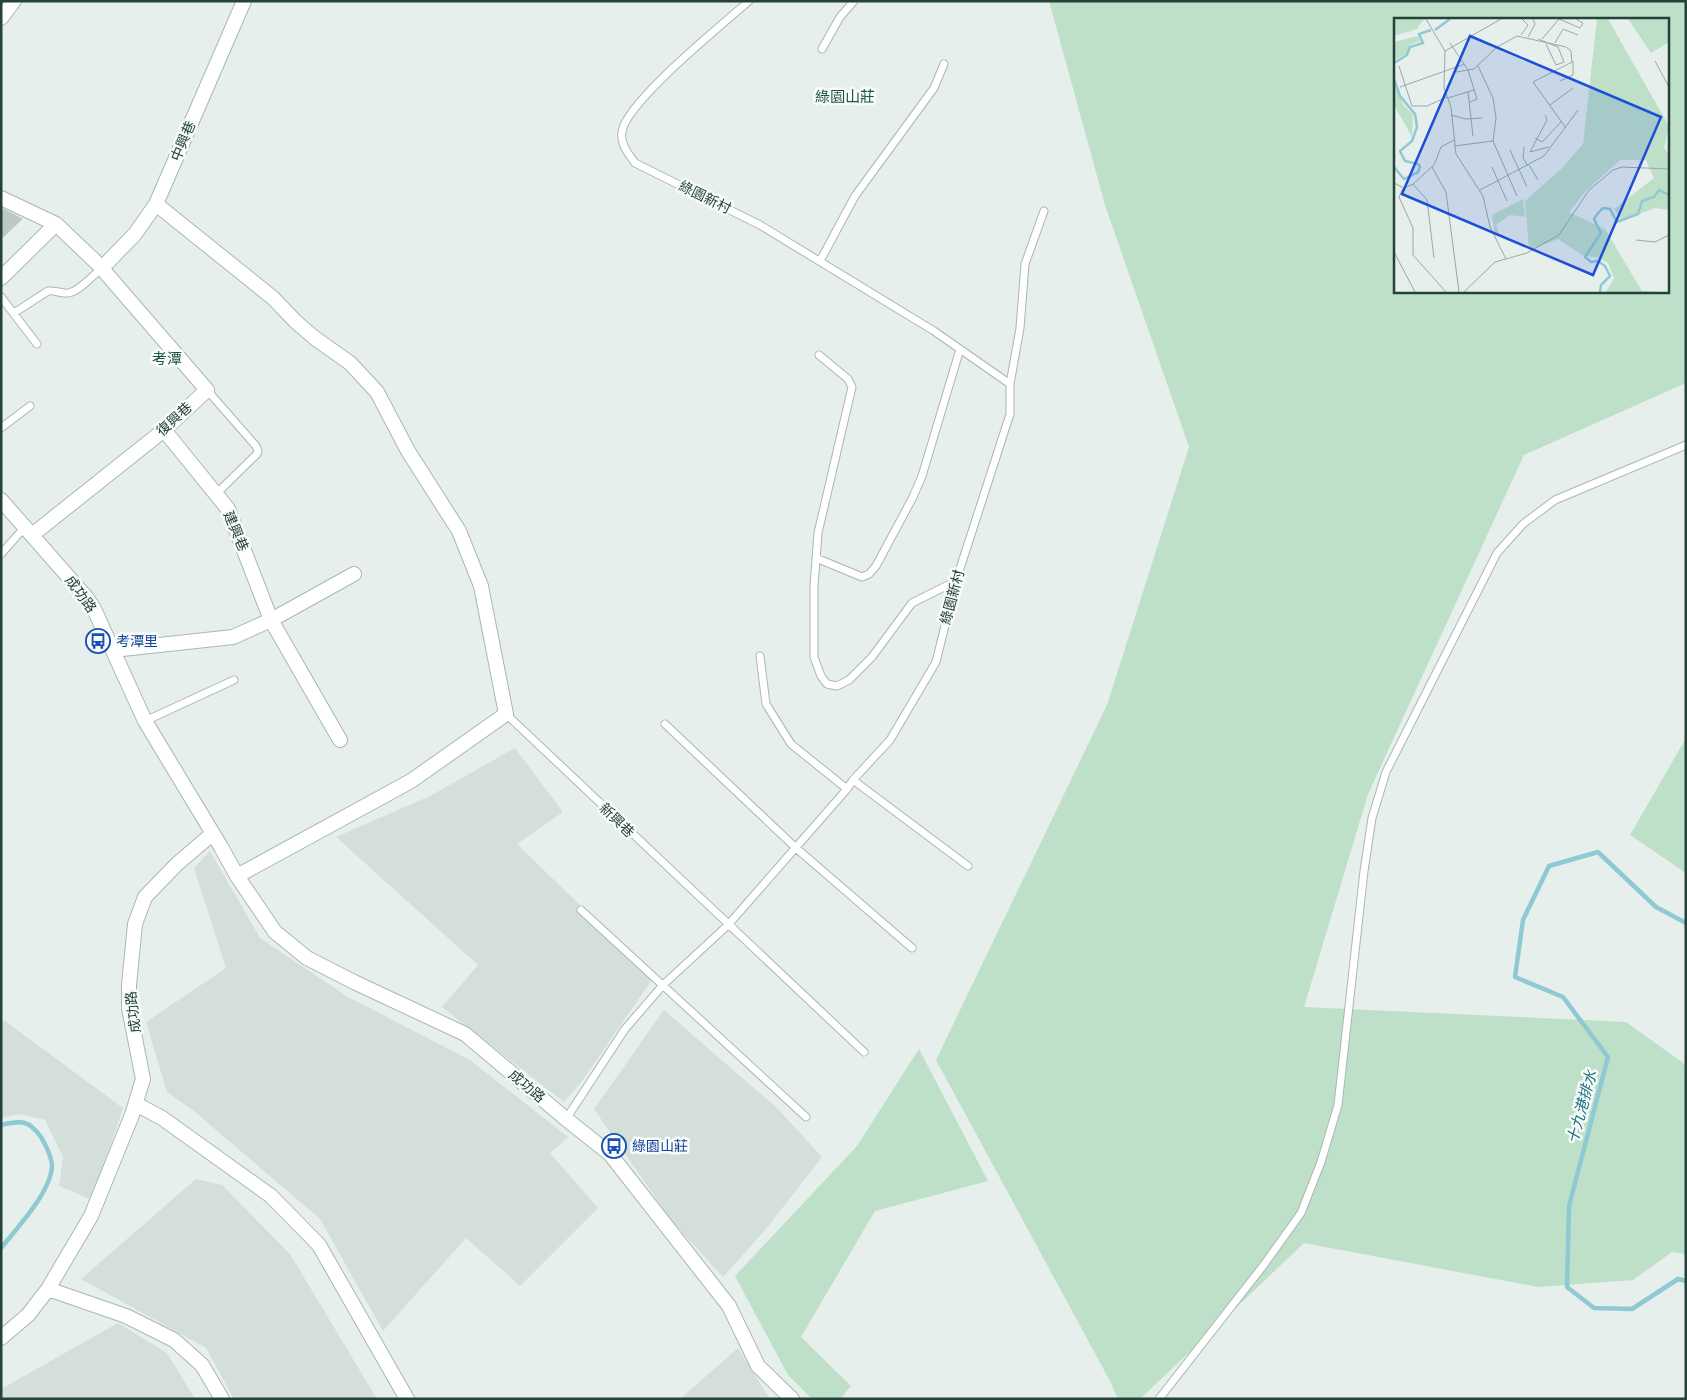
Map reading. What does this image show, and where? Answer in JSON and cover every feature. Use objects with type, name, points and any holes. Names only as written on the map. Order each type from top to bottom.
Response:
[{"type":"street","points":[[1,18],[14,1]]},
{"type":"street","name":"中興巷","points":[[102,268],[135,234],[156,204],[244,1]]},
{"type":"street","points":[[1,198],[56,224],[102,268],[206,390]]},
{"type":"street","points":[[156,204],[273,298],[316,339],[350,363],[377,392],[408,451],[460,531],[481,586],[506,714],[411,781],[237,876]]},
{"type":"street","points":[[1,278],[56,224]]},
{"type":"street","name":"復興巷","points":[[29,531],[164,430],[206,390]]},
{"type":"street","name":"建興巷","points":[[164,430],[228,509],[271,620],[340,740]]},
{"type":"street","name":"成功路","points":[[1,500],[86,597],[94,609],[145,721],[237,876],[275,932],[307,958],[465,1034],[610,1154],[729,1306],[758,1366],[792,1399]]},
{"type":"street","points":[[112,650],[234,637],[271,620],[354,574]]},
{"type":"street","name":"成功路","points":[[1,1338],[28,1315],[48,1289],[91,1216],[136,1104],[143,1079],[130,1008],[129,985],[135,924],[146,897],[177,864],[212,834]]},
{"type":"street","points":[[136,1104],[162,1118],[271,1196],[318,1245],[407,1399]]},
{"type":"street","points":[[48,1289],[126,1316],[174,1340],[202,1366],[222,1399]]},
{"type":"lane","name":"綠園新村","points":[[749,1],[665,75],[632,110],[622,131],[623,145],[635,163],[760,224],[934,330],[1010,384]]},
{"type":"lane","points":[[822,49],[840,17],[854,1]]},
{"type":"lane","points":[[820,261],[856,196],[934,88],[944,64]]},
{"type":"lane","name":"綠園新村","points":[[796,848],[853,780],[890,740],[936,662],[956,581],[1010,414],[1010,384],[1020,328],[1025,264],[1044,211]]},
{"type":"lane","points":[[14,313],[48,291],[53,290],[65,293],[77,290],[102,268]]},
{"type":"lane","points":[[1,297],[38,344]]},
{"type":"lane","points":[[816,558],[862,577],[869,574],[876,566],[913,497],[922,476],[960,349]]},
{"type":"lane","points":[[819,355],[848,379],[852,387],[818,533],[814,586],[814,657],[821,676],[828,684],[837,686],[849,680],[872,657],[912,603],[956,581]]},
{"type":"lane","points":[[206,390],[258,450],[257,454],[216,494]]},
{"type":"lane","points":[[1,428],[30,406]]},
{"type":"lane","points":[[1160,1399],[1263,1266],[1300,1213],[1321,1162],[1338,1105],[1364,872],[1372,818],[1386,772],[1497,553],[1522,524],[1555,500],[1686,445]]},
{"type":"lane","points":[[1,554],[29,531]]},
{"type":"lane","points":[[760,656],[766,704],[791,744],[847,789]]},
{"type":"lane","points":[[145,721],[234,680]]},
{"type":"lane","name":"新興巷","points":[[506,714],[864,1052]]},
{"type":"lane","points":[[665,724],[796,848],[912,948]]},
{"type":"lane","points":[[853,780],[968,866]]},
{"type":"lane","points":[[566,1119],[625,1030],[663,985],[728,925],[796,848]]},
{"type":"lane","points":[[581,910],[806,1117]]},
{"type":"shaded area","points":[[515,748],[563,812],[517,844],[654,977],[582,1081],[564,1102],[442,1007],[478,965],[336,837],[430,796]]},
{"type":"shaded area","points":[[210,851],[260,938],[348,997],[470,1060],[568,1137],[550,1153],[598,1208],[520,1286],[466,1238],[383,1331],[320,1219],[195,1112],[167,1092],[146,1022],[226,968],[194,868]]},
{"type":"shaded area","points":[[664,1010],[777,1108],[822,1157],[766,1229],[723,1277],[671,1220],[594,1109]]},
{"type":"shaded area","points":[[5,1021],[123,1108],[92,1200],[59,1186],[63,1157],[45,1120],[19,1114],[1,1118],[1,1022]]},
{"type":"shaded area","points":[[196,1179],[222,1185],[290,1254],[377,1399],[234,1399],[206,1348],[81,1279]]},
{"type":"shaded area","points":[[118,1323],[167,1353],[195,1399],[1,1399],[1,1389]]},
{"type":"shaded area","points":[[738,1348],[770,1399],[680,1399]]},
{"type":"green space","points":[[1049,1],[1686,1],[1686,383],[1524,455],[1368,794],[1304,1007],[1626,1022],[1686,1065],[1686,1254],[1672,1252],[1633,1280],[1538,1287],[1304,1243],[1140,1399],[1118,1399],[936,1060],[1107,705],[1189,447],[1105,205]]},
{"type":"green space","points":[[1686,738],[1686,873],[1630,835]]},
{"type":"green space","points":[[919,1049],[988,1181],[875,1211],[801,1337],[851,1386],[840,1399],[812,1399],[788,1375],[735,1276],[857,1146]]},
{"type":"building","points":[[1,208],[22,219],[1,239]]},
{"type":"waterway","name":"十九港排水","points":[[1686,923],[1656,907],[1598,852],[1549,866],[1523,920],[1515,977],[1563,997],[1608,1057],[1569,1206],[1567,1287],[1594,1308],[1632,1309],[1678,1279],[1686,1281]]},
{"type":"waterway","points":[[1,1125],[14,1122],[28,1124],[41,1137],[52,1163],[50,1176],[40,1198],[1,1248]]},
{"type":"place","name":"考潭里","points":[[98,641]]},
{"type":"place","name":"綠園山莊","points":[[614,1146]]},
{"type":"district","name":"綠園山莊","points":[[845,97]]},
{"type":"district","name":"考潭","points":[[167,359]]}]
